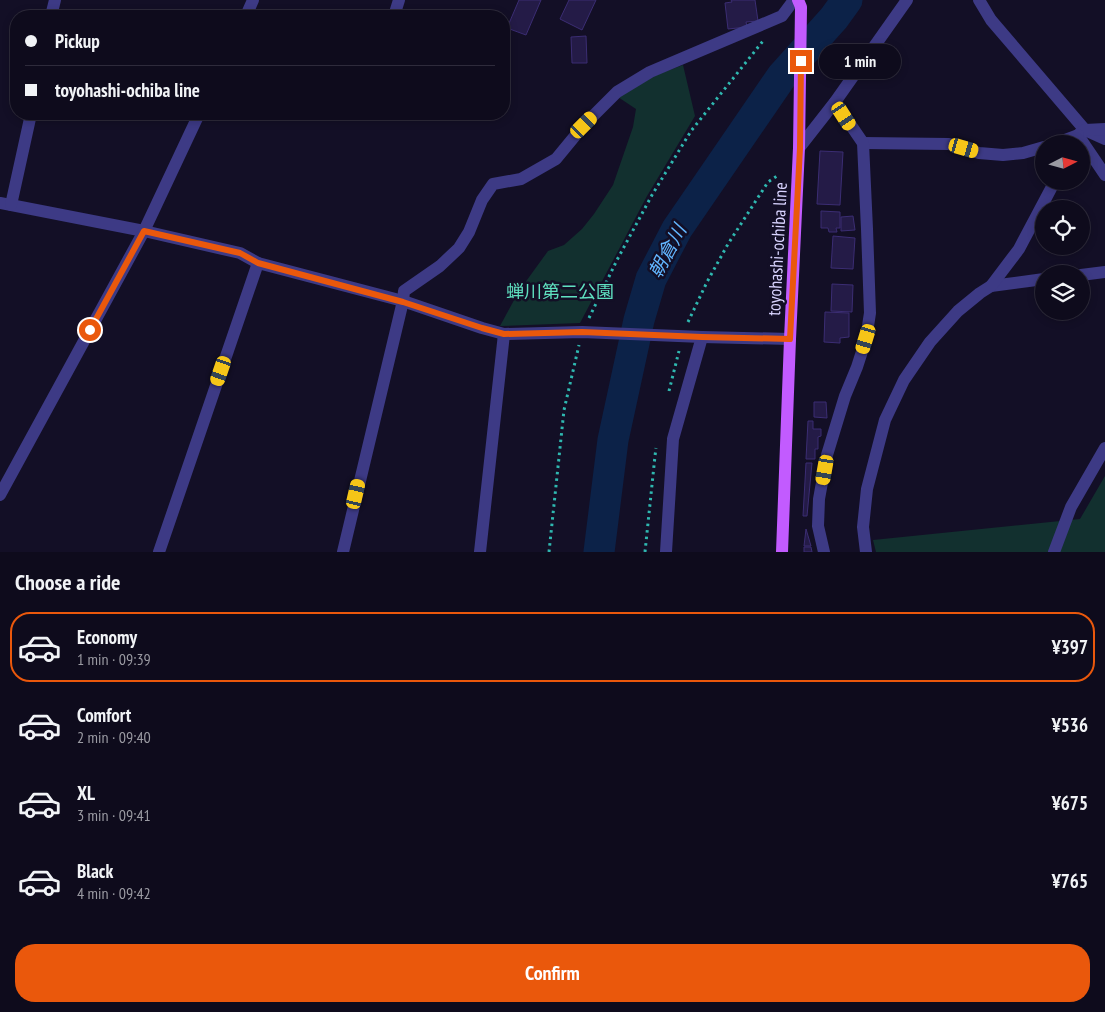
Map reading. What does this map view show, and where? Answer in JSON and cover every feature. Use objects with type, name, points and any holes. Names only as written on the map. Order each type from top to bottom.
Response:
[{"type":"main road","name":"toyohashi-ochiba line","points":[[782,552],[800,148],[800,2]]},
{"type":"street","points":[[800,148],[907,0]]},
{"type":"street","points":[[978,0],[1082,132],[1105,175]]},
{"type":"street","points":[[343,552],[403,302],[404,291],[440,266],[459,248],[469,232],[482,200],[493,184],[521,179],[556,160],[584,125],[617,92],[650,72],[782,16],[800,2]]},
{"type":"street","points":[[824,552],[818,526],[819,499],[827,455],[845,396],[858,366],[866,339],[870,313],[863,144],[835,102]]},
{"type":"street","points":[[28,120],[6,204],[144,231],[240,253],[258,263],[403,302],[504,334],[586,332],[790,339]]},
{"type":"street","points":[[0,495],[144,231],[196,120]]},
{"type":"street","points":[[1075,135],[1082,132],[1105,129]]},
{"type":"street","points":[[1082,132],[1105,139]]},
{"type":"street","points":[[863,144],[949,144],[979,153],[1002,156],[1035,150]]},
{"type":"street","points":[[991,286],[1019,249],[1050,190]]},
{"type":"street","points":[[159,552],[258,263]]},
{"type":"street","points":[[1090,274],[1105,272]]},
{"type":"street","points":[[866,552],[863,528],[867,489],[885,420],[904,380],[930,342],[958,310],[980,292],[991,286],[1035,280]]},
{"type":"street","points":[[480,552],[504,334]]},
{"type":"street","points":[[666,552],[673,439],[702,337]]},
{"type":"street","points":[[1054,552],[1071,507],[1105,448]]},
{"type":"path","points":[[549,552],[564,410],[586,332],[621,252],[652,196],[691,132],[764,39]]},
{"type":"path","points":[[687,325],[706,282],[728,244],[768,182],[778,176]]},
{"type":"green space","name":"蝉川第二公園","points":[[683,65],[695,116],[647,196],[580,323],[500,326],[519,291],[548,251],[564,245],[582,229],[613,185],[633,127],[636,109],[618,97],[656,75]]},
{"type":"green space","points":[[1105,476],[1105,552],[876,552],[873,540],[1080,519]]},
{"type":"building","points":[[519,0],[541,0],[526,35],[510,29],[510,21]]},
{"type":"building","points":[[569,0],[596,0],[582,30],[560,19]]},
{"type":"building","points":[[731,0],[755,0],[758,21],[746,22],[747,27],[728,29],[725,3],[732,2]]},
{"type":"building","points":[[586,36],[587,63],[572,63],[571,37]]},
{"type":"building","points":[[820,151],[843,152],[840,205],[817,204]]},
{"type":"building","points":[[821,211],[840,212],[840,228],[836,228],[837,232],[829,232],[828,228],[821,228]]},
{"type":"building","points":[[853,216],[855,230],[841,231],[841,217]]},
{"type":"building","points":[[833,236],[855,238],[853,269],[831,268]]},
{"type":"building","points":[[832,284],[853,285],[852,312],[831,311]]},
{"type":"building","points":[[825,312],[849,313],[849,337],[840,338],[840,343],[824,342]]},
{"type":"building","points":[[814,402],[826,402],[827,418],[814,417]]},
{"type":"building","points":[[808,421],[813,421],[813,429],[821,429],[821,436],[818,437],[818,449],[815,449],[815,459],[806,459]]},
{"type":"building","points":[[806,463],[812,463],[807,516],[803,516]]},
{"type":"building","points":[[806,529],[811,546],[804,546]]},
{"type":"building","points":[[804,547],[811,547],[812,552],[804,552]]},
{"type":"waterway","name":"朝倉川","points":[[599,552],[613,440],[639,320],[651,279],[677,229],[782,76],[834,18],[847,0]]},
{"type":"route","points":[[90,330],[144,231],[240,253],[258,263],[403,302],[504,334],[582,332],[790,339],[800,148],[801,61]]}]
